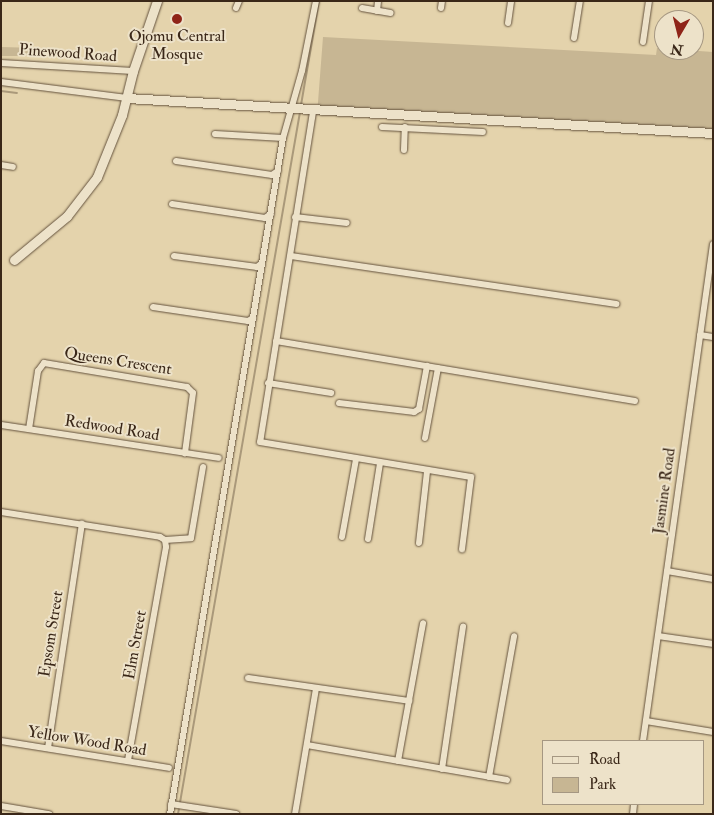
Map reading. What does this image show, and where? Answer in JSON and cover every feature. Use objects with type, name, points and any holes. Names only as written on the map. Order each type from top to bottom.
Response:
[{"type":"street","points":[[14,260],[67,216],[82,198],[107,159],[127,98],[132,71],[157,1]]},
{"type":"street","points":[[170,814],[283,138],[302,71],[316,1]]},
{"type":"street","points":[[377,11],[378,1]]},
{"type":"street","points":[[508,23],[511,1]]},
{"type":"street","points":[[574,38],[580,1]]},
{"type":"street","points":[[643,42],[649,1]]},
{"type":"street","points":[[362,8],[391,13]]},
{"type":"street","name":"Pinewood Road","points":[[1,63],[132,71]]},
{"type":"street","points":[[1,82],[127,98],[401,117],[713,133]]},
{"type":"street","points":[[312,111],[295,217],[291,256],[268,383],[260,442],[427,472],[470,477],[462,548]]},
{"type":"street","points":[[401,117],[404,150]]},
{"type":"street","points":[[382,127],[483,132]]},
{"type":"street","points":[[215,134],[283,138]]},
{"type":"street","points":[[176,161],[272,175],[278,171]]},
{"type":"street","points":[[1,166],[13,168]]},
{"type":"street","points":[[172,204],[265,218],[270,214]]},
{"type":"street","points":[[295,217],[347,223]]},
{"type":"street","name":"Jasmine Road","points":[[643,740],[713,244]]},
{"type":"street","points":[[174,256],[257,267],[262,263]]},
{"type":"street","points":[[291,256],[616,304]]},
{"type":"street","points":[[153,307],[248,321],[253,318]]},
{"type":"street","points":[[700,335],[713,337]]},
{"type":"street","points":[[276,341],[635,401]]},
{"type":"street","name":"Queens Crescent","points":[[29,429],[38,371],[44,363],[187,387],[193,393],[184,453]]},
{"type":"street","points":[[340,403],[414,412],[419,409],[427,366]]},
{"type":"street","points":[[425,438],[438,368]]},
{"type":"street","points":[[268,383],[332,394]]},
{"type":"street","name":"Redwood Road","points":[[1,425],[219,458]]},
{"type":"street","points":[[342,537],[356,459]]},
{"type":"street","points":[[368,539],[380,463]]},
{"type":"street","points":[[1,512],[162,538],[191,538],[203,467]]},
{"type":"street","points":[[419,543],[427,472]]},
{"type":"street","name":"Epsom Street","points":[[48,748],[82,524]]},
{"type":"street","name":"Elm Street","points":[[128,761],[166,547],[162,538]]},
{"type":"street","points":[[667,571],[713,579]]},
{"type":"street","points":[[398,761],[423,623]]},
{"type":"street","points":[[442,769],[463,627]]},
{"type":"street","points":[[489,777],[514,636]]},
{"type":"street","points":[[658,636],[713,644]]},
{"type":"street","points":[[248,678],[410,701]]},
{"type":"street","points":[[295,814],[316,689]]},
{"type":"street","points":[[646,721],[713,732]]},
{"type":"street","name":"Yellow Wood Road","points":[[1,741],[169,768]]},
{"type":"street","points":[[306,745],[507,780]]},
{"type":"street","points":[[173,804],[236,814]]},
{"type":"street","points":[[1,806],[48,814]]},
{"type":"green space","points":[[323,37],[654,55],[654,60],[704,60],[704,51],[713,52],[713,137],[526,124],[317,115]]},
{"type":"green space","points":[[1,47],[39,48],[41,56],[1,56]]},
{"type":"waterway","points":[[301,105],[319,1]]},
{"type":"waterway","points":[[1,91],[17,93]]},
{"type":"waterway","points":[[178,814],[300,112]]},
{"type":"place","name":"Ojomu Central Mosque","points":[[177,19]]}]
